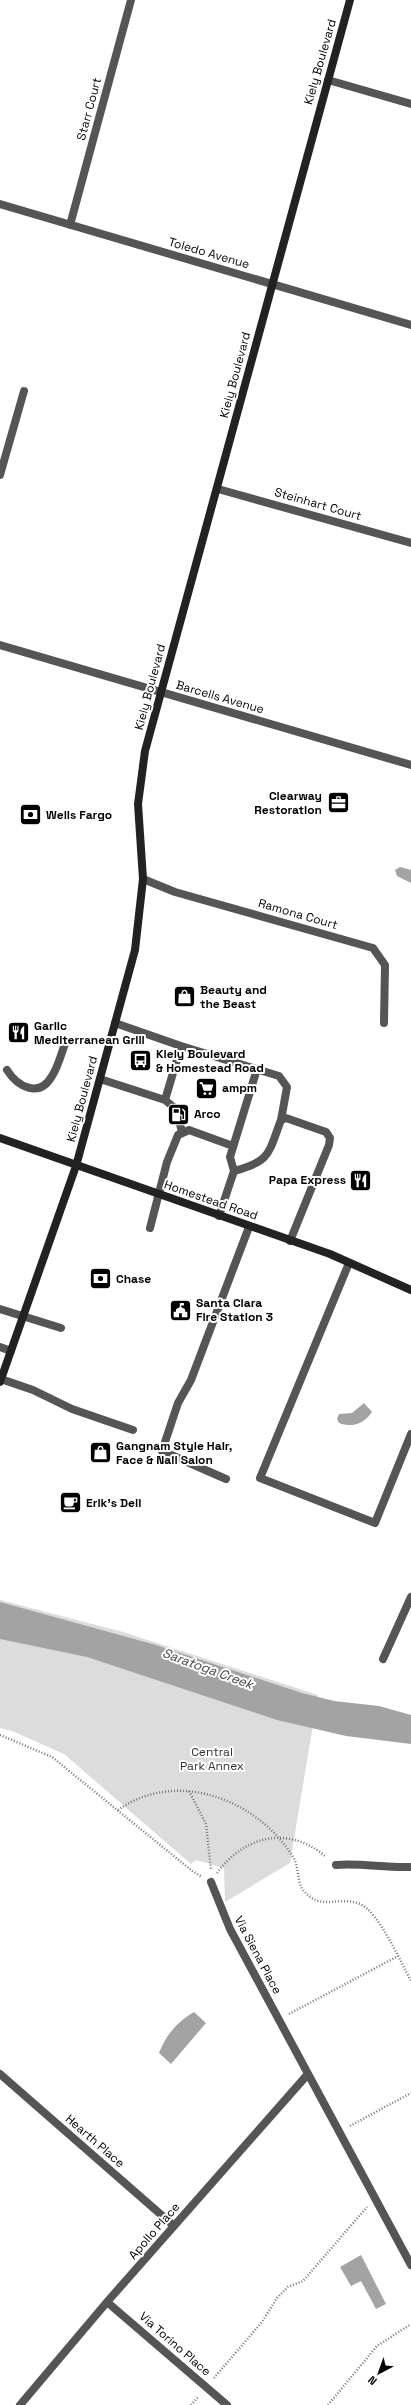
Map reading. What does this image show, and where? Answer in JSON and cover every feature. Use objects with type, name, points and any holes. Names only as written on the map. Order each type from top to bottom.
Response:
[{"type":"main road","name":"Kiely Boulevard","points":[[0,1381],[76,1166],[135,950],[143,879],[138,804],[145,751],[160,692],[218,489],[271,284],[350,0]]},
{"type":"main road","name":"Homestead Road","points":[[0,1138],[290,1241],[349,1263],[411,1290]]},
{"type":"street","name":"Starr Court","points":[[70,225],[131,0]]},
{"type":"street","points":[[328,80],[411,104]]},
{"type":"street","name":"Toledo Avenue","points":[[0,204],[411,325]]},
{"type":"street","points":[[0,475],[24,391]]},
{"type":"street","name":"Steinhart Court","points":[[218,489],[411,543]]},
{"type":"street","name":"Barcells Avenue","points":[[0,645],[411,764]]},
{"type":"street","name":"Ramona Court","points":[[143,879],[175,892],[373,948],[385,965],[384,1023]]},
{"type":"street","points":[[115,1023],[181,1046],[279,1076],[287,1087],[280,1120],[268,1156],[261,1162],[234,1171]]},
{"type":"street","points":[[7,1070],[14,1081],[21,1086],[30,1088],[39,1086],[47,1082],[52,1076],[65,1044]]},
{"type":"street","points":[[165,1100],[181,1046]]},
{"type":"street","points":[[219,1216],[234,1171],[230,1157],[257,1069]]},
{"type":"street","points":[[100,1080],[165,1100],[176,1109],[182,1132]]},
{"type":"street","points":[[280,1120],[286,1118],[326,1132],[330,1138],[329,1144],[290,1241]]},
{"type":"street","points":[[150,1228],[160,1196],[167,1162],[178,1135],[188,1130],[233,1146]]},
{"type":"street","points":[[226,1479],[162,1451],[178,1403],[191,1380],[249,1227]]},
{"type":"street","points":[[349,1263],[260,1478],[375,1523],[411,1434]]},
{"type":"street","points":[[0,1309],[60,1328]]},
{"type":"street","points":[[0,1347],[11,1350]]},
{"type":"street","points":[[0,1381],[34,1390],[72,1409],[133,1430]]},
{"type":"street","points":[[383,1659],[411,1597]]},
{"type":"street","points":[[336,1865],[359,1863],[395,1868],[411,1867]]},
{"type":"street","name":"Via Siena Place","points":[[211,1882],[230,1929],[411,2265]]},
{"type":"street","name":"Hearth Place","points":[[0,2074],[174,2226]]},
{"type":"street","name":"Apollo Place","points":[[20,2405],[107,2302],[308,2074]]},
{"type":"street","name":"Via Torino Place","points":[[107,2302],[227,2405]]},
{"type":"path","points":[[0,1735],[52,1757],[191,1870],[211,1882]]},
{"type":"path","points":[[118,1810],[134,1800],[151,1794],[189,1790],[216,1796],[234,1803],[253,1815],[278,1838],[298,1865],[299,1881],[303,1890],[313,1900],[325,1904],[350,1901],[362,1904],[373,1914],[411,1981]]},
{"type":"path","points":[[189,1790],[206,1824],[211,1854],[211,1882]]},
{"type":"path","points":[[211,1882],[235,1852],[249,1843],[263,1838],[278,1838],[315,1847],[336,1865]]},
{"type":"path","points":[[279,2019],[398,1956]]},
{"type":"path","points":[[339,2132],[411,2092]]},
{"type":"path","points":[[191,2405],[262,2322],[276,2298],[288,2287],[303,2281],[375,2198]]},
{"type":"path","points":[[328,2405],[377,2346],[411,2324]]},
{"type":"green space","name":"Central Park Annex","points":[[0,1600],[123,1632],[318,1695],[290,1863],[225,1902],[224,1868],[196,1860],[191,1864],[64,1754],[12,1731],[0,1728]]},
{"type":"water","points":[[400,867],[411,870],[411,883],[397,876],[395,870]]},
{"type":"water","points":[[364,1403],[372,1412],[369,1416],[361,1422],[353,1425],[339,1423],[337,1419],[339,1414],[352,1413]]},
{"type":"water","name":"Saratoga Creek","points":[[0,1602],[156,1645],[302,1693],[334,1701],[379,1706],[411,1715],[411,1744],[346,1736],[277,1720],[87,1657],[0,1639]]},
{"type":"water","points":[[194,2012],[206,2023],[171,2064],[159,2053],[162,2046],[177,2025]]},
{"type":"water","points":[[361,2255],[386,2304],[376,2309],[361,2281],[351,2286],[340,2267]]},
{"type":"place","name":"Clearway Restoration","points":[[338,803]]},
{"type":"place","name":"Wells Fargo","points":[[31,815]]},
{"type":"place","name":"Beauty and the Beast","points":[[185,997]]},
{"type":"place","name":"Garlic Mediterranean Grill","points":[[18,1033]]},
{"type":"place","name":"Kiely Boulevard & Homestead Road","points":[[141,1061]]},
{"type":"place","name":"ampm","points":[[207,1088]]},
{"type":"place","name":"Arco","points":[[178,1114]]},
{"type":"place","name":"Papa Express","points":[[361,1180]]},
{"type":"place","name":"Chase","points":[[100,1279]]},
{"type":"place","name":"Santa Clara Fire Station 3","points":[[180,1310]]},
{"type":"place","name":"Gangnam Style Hair, Face & Nail Salon","points":[[100,1453]]},
{"type":"place","name":"Erik's Deli","points":[[71,1503]]}]
